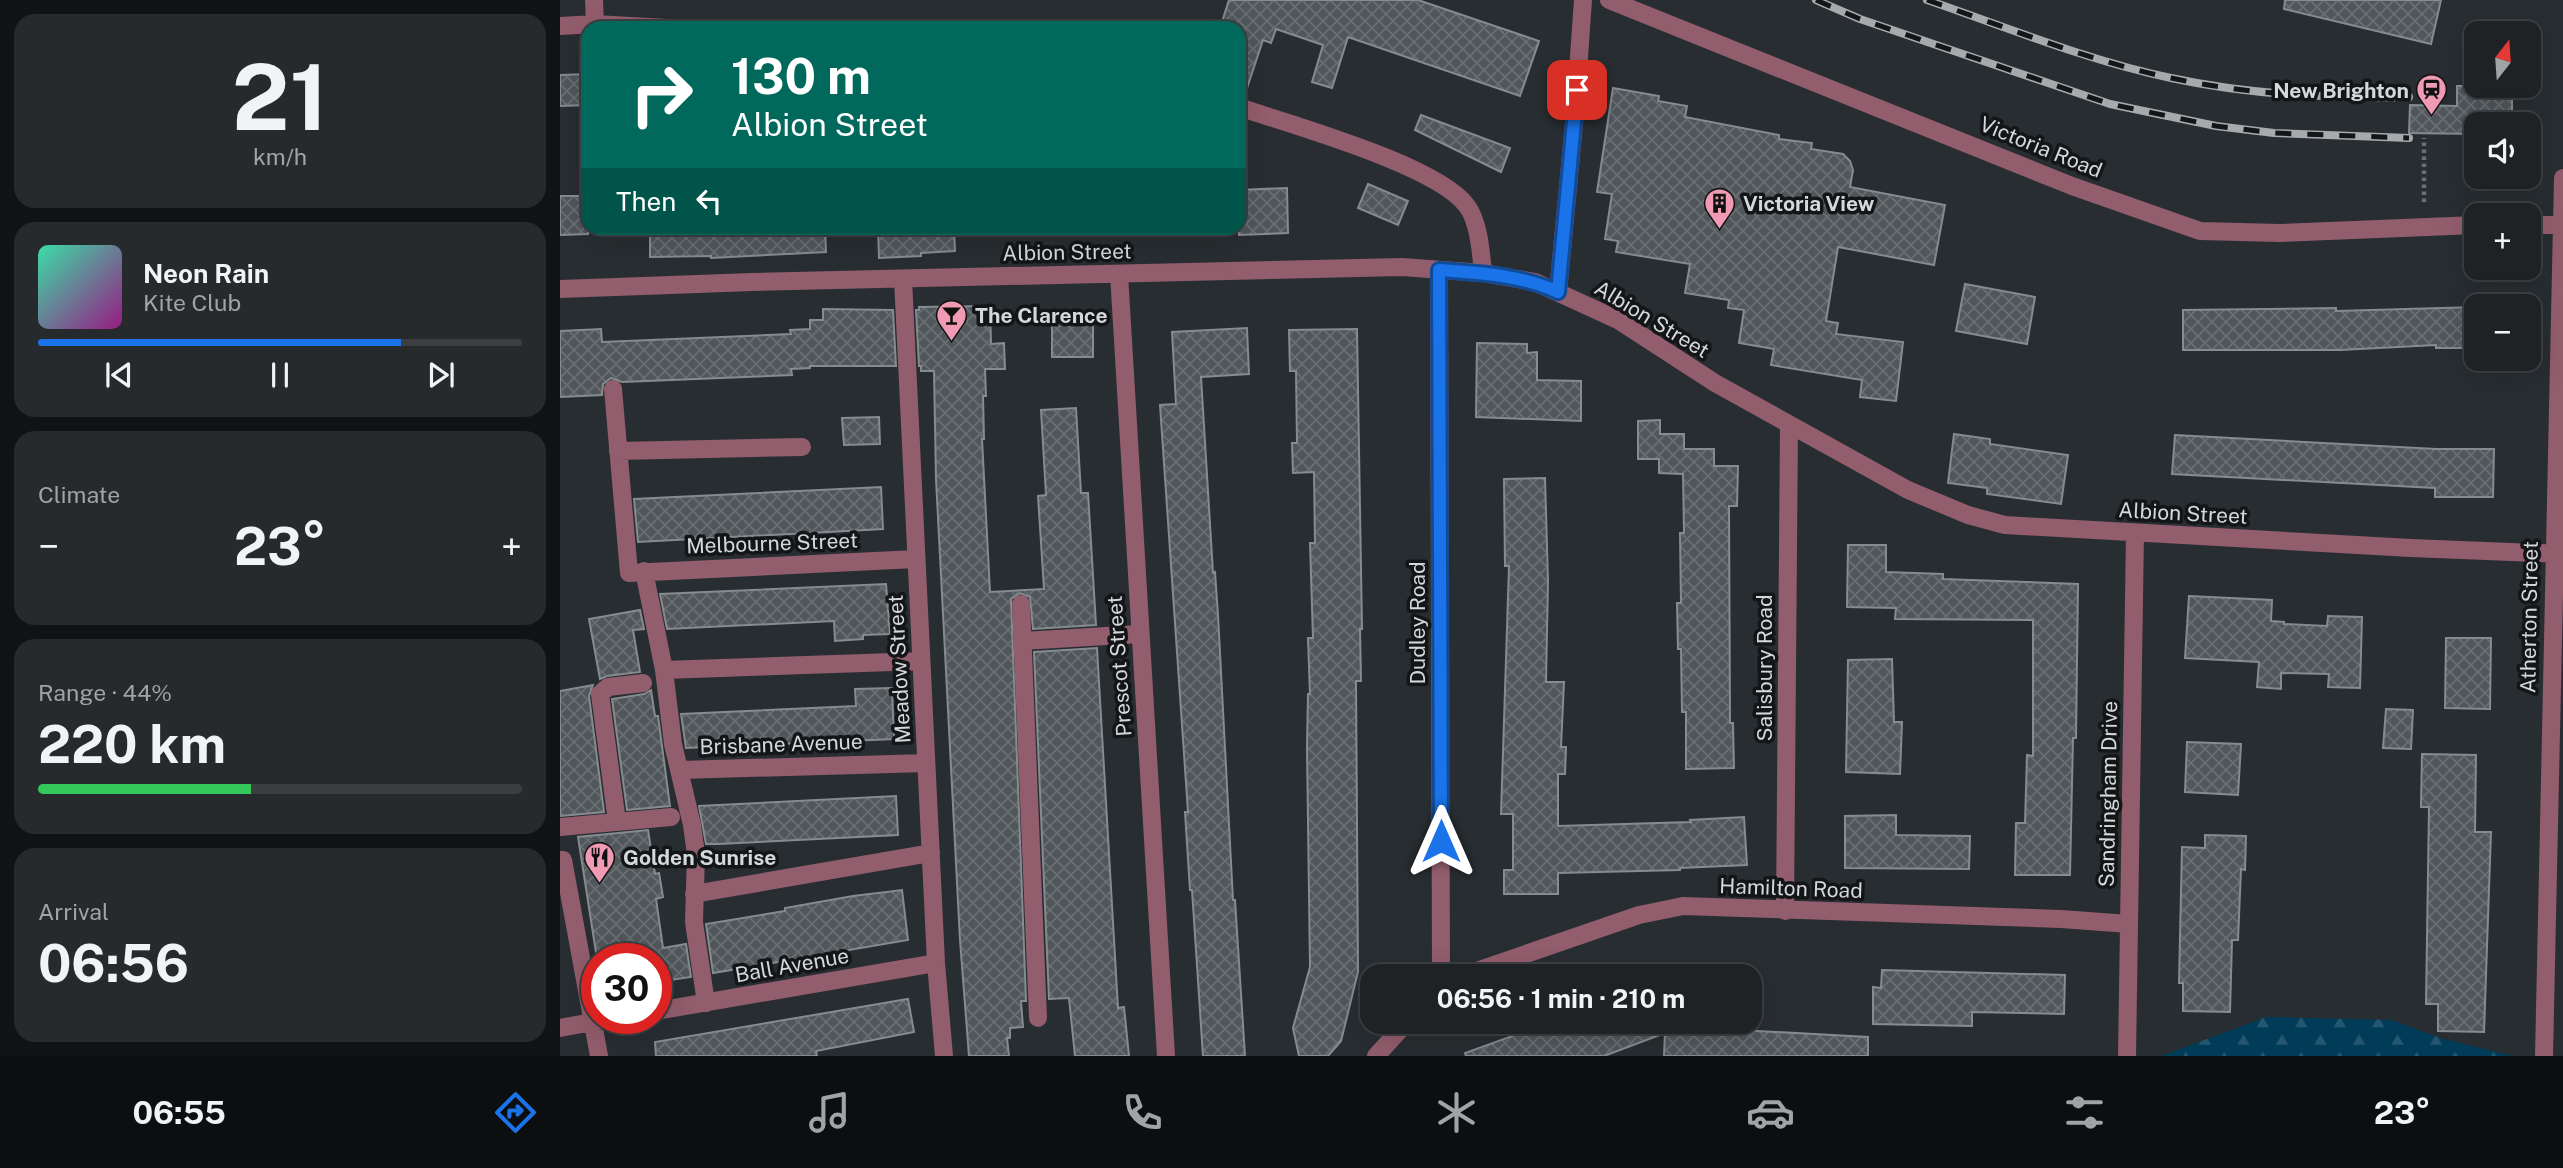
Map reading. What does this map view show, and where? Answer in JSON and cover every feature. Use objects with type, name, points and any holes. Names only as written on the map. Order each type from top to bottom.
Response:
[{"type":"street","points":[[594,0],[595,21]]},
{"type":"street","points":[[1558,292],[1583,0]]},
{"type":"street","name":"Victoria Road","points":[[1609,0],[2072,186],[2200,231],[2280,233],[2464,225]]},
{"type":"street","points":[[560,26],[581,25]]},
{"type":"street","points":[[1246,109],[1384,157],[1435,180],[1468,206],[1480,241],[1483,273]]},
{"type":"street","name":"Atherton Street","points":[[2543,1056],[2556,729],[2563,178]]},
{"type":"street","points":[[2541,225],[2562,225]]},
{"type":"street","name":"Albion Street","points":[[560,289],[1402,267],[1483,273],[1535,282],[1618,320],[1715,383],[1788,426],[1908,490],[1968,515],[2005,525],[2559,554]]},
{"type":"street","name":"Dudley Road","points":[[1439,270],[1441,964]]},
{"type":"street","name":"Prescot Street","points":[[1119,274],[1166,1056]]},
{"type":"street","name":"Meadow Street","points":[[903,279],[930,853],[944,1056]]},
{"type":"street","points":[[613,389],[618,451],[637,572],[664,670],[667,705],[692,825],[696,854],[694,922],[706,1003]]},
{"type":"street","name":"Salisbury Road","points":[[1785,911],[1788,426]]},
{"type":"street","points":[[618,451],[802,447]]},
{"type":"street","name":"Sandringham Drive","points":[[2127,1056],[2135,533]]},
{"type":"street","name":"Melbourne Street","points":[[637,572],[916,559]]},
{"type":"street","points":[[1021,604],[1038,1018]]},
{"type":"street","points":[[1022,641],[1140,634]]},
{"type":"street","points":[[664,670],[921,661]]},
{"type":"street","points":[[617,822],[600,694],[607,687],[643,683]]},
{"type":"street","name":"Brisbane Avenue","points":[[679,770],[926,763]]},
{"type":"street","points":[[560,827],[671,817]]},
{"type":"street","points":[[694,894],[930,853]]},
{"type":"street","points":[[560,860],[563,860],[581,961]]},
{"type":"street","name":"Hamilton Road","points":[[1497,964],[1639,915],[1683,906],[2061,919],[2129,924]]},
{"type":"street","name":"Ball Avenue","points":[[672,1008],[936,963]]},
{"type":"street","points":[[560,1028],[581,1024]]},
{"type":"street","points":[[594,1034],[599,1056]]},
{"type":"street","points":[[1376,1056],[1396,1034]]},
{"type":"path","points":[[2424,138],[2424,202]]},
{"type":"green space","points":[[2266,1017],[2392,1020],[2440,1038],[2513,1056],[2161,1056]]},
{"type":"building","points":[[1229,0],[1418,0],[1539,41],[1520,96],[1348,37],[1332,88],[1312,82],[1323,45],[1276,29],[1271,43],[1263,40],[1246,91],[1246,21],[1222,21]]},
{"type":"building","points":[[2285,0],[2441,0],[2431,44],[2284,9]]},
{"type":"building","points":[[581,74],[581,105],[560,106],[560,75]]},
{"type":"building","points":[[2457,86],[2464,86],[2464,98],[2512,98],[2512,112],[2464,112],[2464,134],[2409,133],[2410,105],[2457,106]]},
{"type":"building","name":"Victoria View","points":[[1613,88],[1659,96],[1658,101],[1687,106],[1685,117],[1779,135],[1779,139],[1812,143],[1811,149],[1843,154],[1850,161],[1853,170],[1850,187],[1945,205],[1934,265],[1838,247],[1826,321],[1838,323],[1836,334],[1903,342],[1896,401],[1860,397],[1862,380],[1771,365],[1774,349],[1739,343],[1744,310],[1728,308],[1729,300],[1685,293],[1690,264],[1616,252],[1618,241],[1605,239],[1612,194],[1597,192]]},
{"type":"building","points":[[1421,115],[1510,148],[1501,172],[1415,130]]},
{"type":"building","points":[[1368,184],[1408,201],[1398,225],[1358,208]]},
{"type":"building","points":[[1287,188],[1288,233],[1246,235],[1246,190]]},
{"type":"building","points":[[560,196],[581,196],[581,234],[560,235]]},
{"type":"building","points":[[650,235],[825,235],[826,252],[711,258],[650,257]]},
{"type":"building","points":[[878,235],[954,235],[955,251],[879,258]]},
{"type":"building","points":[[1965,284],[2035,297],[2027,344],[1956,331]]},
{"type":"building","points":[[990,306],[991,344],[1004,343],[1005,369],[985,369],[986,396],[983,396],[982,439],[990,592],[1044,589],[1038,496],[1046,495],[1041,410],[1076,408],[1081,493],[1088,493],[1096,625],[1033,629],[1030,597],[1020,593],[1011,599],[1026,1001],[1021,1001],[1023,1027],[1010,1028],[1010,1038],[1007,1038],[1009,1056],[969,1056],[960,940],[936,479],[934,371],[921,371],[919,366],[916,310],[919,310],[919,307]]},
{"type":"building","points":[[2464,307],[2464,348],[2436,348],[2436,345],[2340,350],[2183,350],[2183,310],[2336,308],[2336,311]]},
{"type":"building","points":[[823,309],[893,310],[896,366],[810,366],[791,369],[792,375],[622,382],[611,378],[603,384],[602,395],[560,397],[560,331],[601,329],[602,342],[791,334],[790,330],[810,329],[810,320],[823,320]]},
{"type":"building","points":[[1052,311],[1093,312],[1093,357],[1052,357]]},
{"type":"building","points":[[1247,328],[1249,374],[1201,377],[1245,1056],[1203,1056],[1160,405],[1176,404],[1172,332]]},
{"type":"building","points":[[1357,329],[1362,629],[1361,681],[1356,681],[1358,972],[1341,1041],[1328,1056],[1299,1056],[1293,1028],[1310,967],[1308,638],[1313,638],[1310,543],[1315,543],[1314,472],[1293,473],[1292,443],[1297,443],[1296,371],[1290,371],[1289,330]]},
{"type":"building","points":[[1477,343],[1527,344],[1527,353],[1537,352],[1537,380],[1581,381],[1581,421],[1476,417]]},
{"type":"building","points":[[879,417],[880,444],[844,445],[842,418]]},
{"type":"building","points":[[1660,420],[1660,434],[1684,434],[1684,449],[1714,449],[1714,466],[1738,466],[1737,506],[1729,506],[1730,723],[1733,723],[1734,768],[1686,769],[1686,712],[1682,712],[1677,603],[1681,603],[1683,474],[1659,473],[1659,459],[1638,459],[1638,421]]},
{"type":"building","points":[[1954,434],[1990,439],[1990,444],[2068,455],[2061,504],[1987,494],[1987,488],[1948,483]]},
{"type":"building","points":[[2175,435],[2436,449],[2494,449],[2493,497],[2435,497],[2435,488],[2172,474]]},
{"type":"building","points":[[1545,478],[1548,581],[1546,682],[1564,682],[1561,747],[1566,747],[1565,774],[1558,774],[1558,826],[1691,822],[1690,820],[1744,817],[1747,865],[1680,870],[1558,873],[1558,894],[1504,894],[1504,870],[1513,870],[1513,814],[1501,814],[1509,566],[1505,566],[1504,479]]},
{"type":"building","points":[[881,487],[883,529],[638,542],[634,499]]},
{"type":"building","points":[[1848,545],[1886,545],[1886,572],[1943,574],[1943,579],[2078,584],[2076,738],[2073,738],[2070,875],[2015,875],[2016,823],[2025,823],[2027,755],[2033,756],[2033,620],[1895,619],[1896,608],[1847,607]]},
{"type":"building","points":[[886,584],[890,634],[863,635],[863,639],[835,641],[834,621],[667,629],[660,594]]},
{"type":"building","points":[[2189,596],[2272,600],[2271,621],[2284,624],[2327,626],[2328,616],[2362,617],[2360,688],[2328,687],[2329,674],[2281,673],[2281,689],[2257,687],[2259,662],[2185,658]]},
{"type":"building","points":[[640,610],[644,629],[633,630],[640,672],[600,679],[589,619]]},
{"type":"building","points":[[2446,638],[2491,638],[2490,709],[2445,708]]},
{"type":"building","points":[[1097,648],[1118,1008],[1124,1007],[1129,1056],[1075,1056],[1069,998],[1049,999],[1034,652]]},
{"type":"building","points":[[1892,659],[1894,722],[1902,722],[1900,774],[1846,772],[1848,660]]},
{"type":"building","points":[[593,685],[589,696],[604,812],[560,816],[560,691]]},
{"type":"building","points":[[892,688],[894,739],[686,748],[681,714],[856,706],[855,689]]},
{"type":"building","points":[[651,690],[655,716],[658,716],[670,806],[627,810],[612,699],[644,694]]},
{"type":"building","points":[[2386,709],[2413,710],[2411,749],[2383,748]]},
{"type":"building","points":[[2187,742],[2241,744],[2238,795],[2185,792]]},
{"type":"building","points":[[2422,754],[2476,755],[2475,832],[2491,832],[2484,1032],[2438,1031],[2438,1004],[2426,1004],[2429,807],[2421,807]]},
{"type":"building","points":[[896,796],[898,835],[706,844],[699,806]]},
{"type":"building","points":[[1896,815],[1896,835],[1970,836],[1969,869],[1845,868],[1845,816]]},
{"type":"building","points":[[648,830],[655,874],[659,873],[663,897],[656,899],[662,943],[595,943],[578,837]]},
{"type":"building","points":[[2205,835],[2246,836],[2245,870],[2241,869],[2238,940],[2232,940],[2230,1012],[2183,1011],[2183,983],[2179,983],[2182,847],[2205,848]]},
{"type":"building","points":[[902,890],[908,940],[713,973],[706,924],[853,896]]},
{"type":"building","points":[[686,944],[691,977],[672,980],[672,946]]},
{"type":"building","points":[[1882,970],[2065,975],[2064,1014],[1972,1012],[1972,1026],[1873,1024],[1873,987],[1881,988]]},
{"type":"building","points":[[908,999],[914,1032],[816,1051],[817,1056],[656,1056],[655,1042]]},
{"type":"building","points":[[1762,1031],[1868,1037],[1868,1056],[1664,1056],[1665,1034],[1762,1034]]},
{"type":"building","points":[[1518,1034],[1662,1034],[1604,1056],[1466,1056],[1465,1053]]},
{"type":"railway","points":[[1816,0],[1860,19],[2110,104],[2216,126],[2274,133],[2409,138]]},
{"type":"railway","points":[[1927,0],[2079,53],[2171,78],[2290,94],[2409,97]]},
{"type":"place","name":"New Brighton","points":[[2432,117]]},
{"type":"place","name":"Victoria View","points":[[1720,230]]},
{"type":"place","name":"The Clarence","points":[[952,342]]},
{"type":"place","name":"Golden Sunrise","points":[[600,884]]},
{"type":"route","points":[[1441,841],[1439,270],[1483,273],[1535,282],[1558,292],[1577,90]]}]
